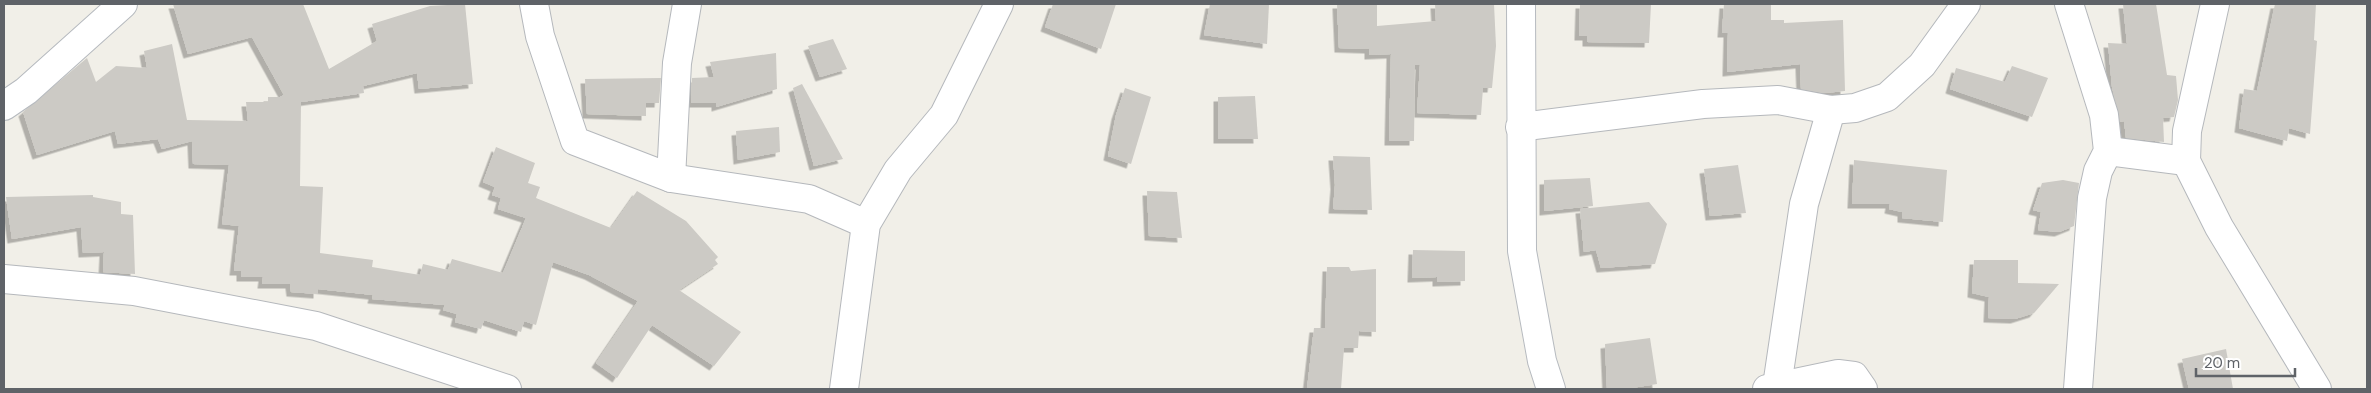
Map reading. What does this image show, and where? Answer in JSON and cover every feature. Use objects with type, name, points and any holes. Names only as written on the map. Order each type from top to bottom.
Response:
[{"type":"street","points":[[4,106],[26,91],[123,4]]},
{"type":"street","points":[[534,4],[540,36],[575,141],[671,178],[809,198],[866,224]]},
{"type":"street","points":[[671,178],[677,63],[687,4]]},
{"type":"street","points":[[844,389],[866,224],[898,170],[944,116],[999,4]]},
{"type":"street","points":[[1521,4],[1522,251],[1542,361],[1551,389]]},
{"type":"street","points":[[1520,127],[1703,104],[1778,100],[1831,110],[1855,108],[1886,97],[1922,65],[1966,4]]},
{"type":"street","points":[[2069,4],[2104,115],[2108,151],[2098,171],[2092,198],[2078,389]]},
{"type":"street","points":[[2215,4],[2187,131],[2186,161],[2219,227],[2317,389]]},
{"type":"street","points":[[1831,110],[1804,204],[1772,388],[1838,374],[1854,376],[1863,389]]},
{"type":"street","points":[[2108,151],[2186,161]]},
{"type":"street","points":[[4,278],[134,291],[316,326],[507,389]]},
{"type":"building","points":[[173,4],[303,4],[329,69],[377,41],[372,24],[430,6],[465,4],[473,84],[419,89],[417,73],[363,86],[364,93],[301,102],[300,186],[323,187],[320,253],[373,260],[372,267],[420,275],[423,264],[448,270],[452,259],[503,273],[526,218],[498,209],[501,198],[492,195],[495,187],[483,182],[496,147],[535,163],[528,183],[540,187],[536,198],[611,228],[637,191],[686,221],[718,257],[715,260],[718,264],[679,290],[741,332],[714,366],[652,325],[617,378],[596,363],[638,301],[589,275],[553,262],[536,325],[524,321],[521,332],[484,320],[481,329],[455,322],[457,314],[443,310],[445,305],[372,299],[373,295],[318,289],[318,294],[291,292],[290,284],[262,284],[263,277],[241,277],[241,271],[234,271],[239,226],[222,224],[229,165],[193,164],[192,141],[162,149],[158,139],[118,144],[115,131],[37,155],[23,112],[87,58],[96,82],[116,66],[147,68],[144,51],[172,44],[187,120],[248,121],[246,102],[268,102],[268,97],[284,95],[252,37],[188,54]]},
{"type":"building","points":[[1053,4],[1116,4],[1101,49],[1045,27]]},
{"type":"building","points":[[1210,4],[1269,4],[1267,44],[1204,35]]},
{"type":"building","points":[[1337,4],[1377,4],[1377,26],[1436,21],[1435,4],[1494,4],[1496,46],[1492,88],[1483,88],[1481,115],[1417,113],[1420,65],[1415,65],[1414,141],[1389,141],[1391,54],[1369,55],[1369,49],[1339,48]]},
{"type":"building","points":[[1580,4],[1651,4],[1649,43],[1587,42],[1587,36],[1579,36]]},
{"type":"building","points":[[1724,4],[1771,4],[1771,20],[1784,20],[1784,23],[1843,20],[1845,91],[1824,93],[1801,89],[1800,64],[1727,72],[1728,33],[1722,33]]},
{"type":"building","points":[[2123,4],[2156,4],[2167,75],[2176,76],[2178,100],[2174,117],[2163,118],[2164,142],[2126,138],[2124,121],[2120,122],[2112,87],[2108,43],[2127,44]]},
{"type":"building","points":[[2275,4],[2316,4],[2314,40],[2317,41],[2310,134],[2289,128],[2287,141],[2239,128],[2244,89],[2257,91]]},
{"type":"building","points":[[833,39],[847,69],[820,77],[808,46]]},
{"type":"building","points":[[776,53],[777,89],[716,107],[716,103],[691,103],[692,78],[714,77],[710,62]]},
{"type":"building","points":[[2012,66],[2048,78],[2032,117],[1950,89],[1956,68],[2005,82]]},
{"type":"building","points":[[661,78],[659,103],[646,103],[646,116],[587,114],[585,79]]},
{"type":"building","points":[[802,84],[843,159],[814,166],[793,88]]},
{"type":"building","points":[[1125,88],[1151,97],[1131,164],[1108,156],[1116,115]]},
{"type":"building","points":[[1255,96],[1258,139],[1218,139],[1218,97]]},
{"type":"building","points":[[779,127],[780,152],[738,160],[736,131]]},
{"type":"building","points":[[1333,156],[1370,157],[1372,210],[1333,209],[1335,185]]},
{"type":"building","points":[[1854,160],[1947,170],[1943,222],[1902,218],[1902,212],[1889,209],[1890,204],[1852,204]]},
{"type":"building","points":[[1738,165],[1746,213],[1710,216],[1704,169]]},
{"type":"building","points":[[1590,178],[1593,206],[1544,211],[1544,180]]},
{"type":"building","points":[[2063,180],[2079,183],[2074,226],[2059,232],[2038,230],[2041,212],[2033,210],[2042,183]]},
{"type":"building","points":[[1147,191],[1177,192],[1182,238],[1149,236]]},
{"type":"building","points":[[93,195],[93,197],[121,202],[121,214],[133,215],[135,274],[103,272],[104,252],[83,253],[81,227],[12,239],[6,197]]},
{"type":"building","points":[[1649,202],[1667,224],[1655,264],[1601,268],[1596,250],[1584,252],[1580,209]]},
{"type":"building","points":[[1413,250],[1465,251],[1465,281],[1437,282],[1437,277],[1412,278]]},
{"type":"building","points":[[1974,260],[2018,260],[2018,283],[2059,284],[2034,313],[2015,319],[1988,318],[1989,297],[1972,293]]},
{"type":"building","points":[[1327,267],[1349,267],[1351,271],[1376,269],[1376,332],[1359,331],[1358,348],[1344,348],[1341,389],[1307,389],[1314,328],[1325,328]]},
{"type":"building","points":[[1650,338],[1657,384],[1625,389],[1607,389],[1605,344]]},
{"type":"building","points":[[2226,349],[2233,389],[2189,389],[2182,359]]}]
